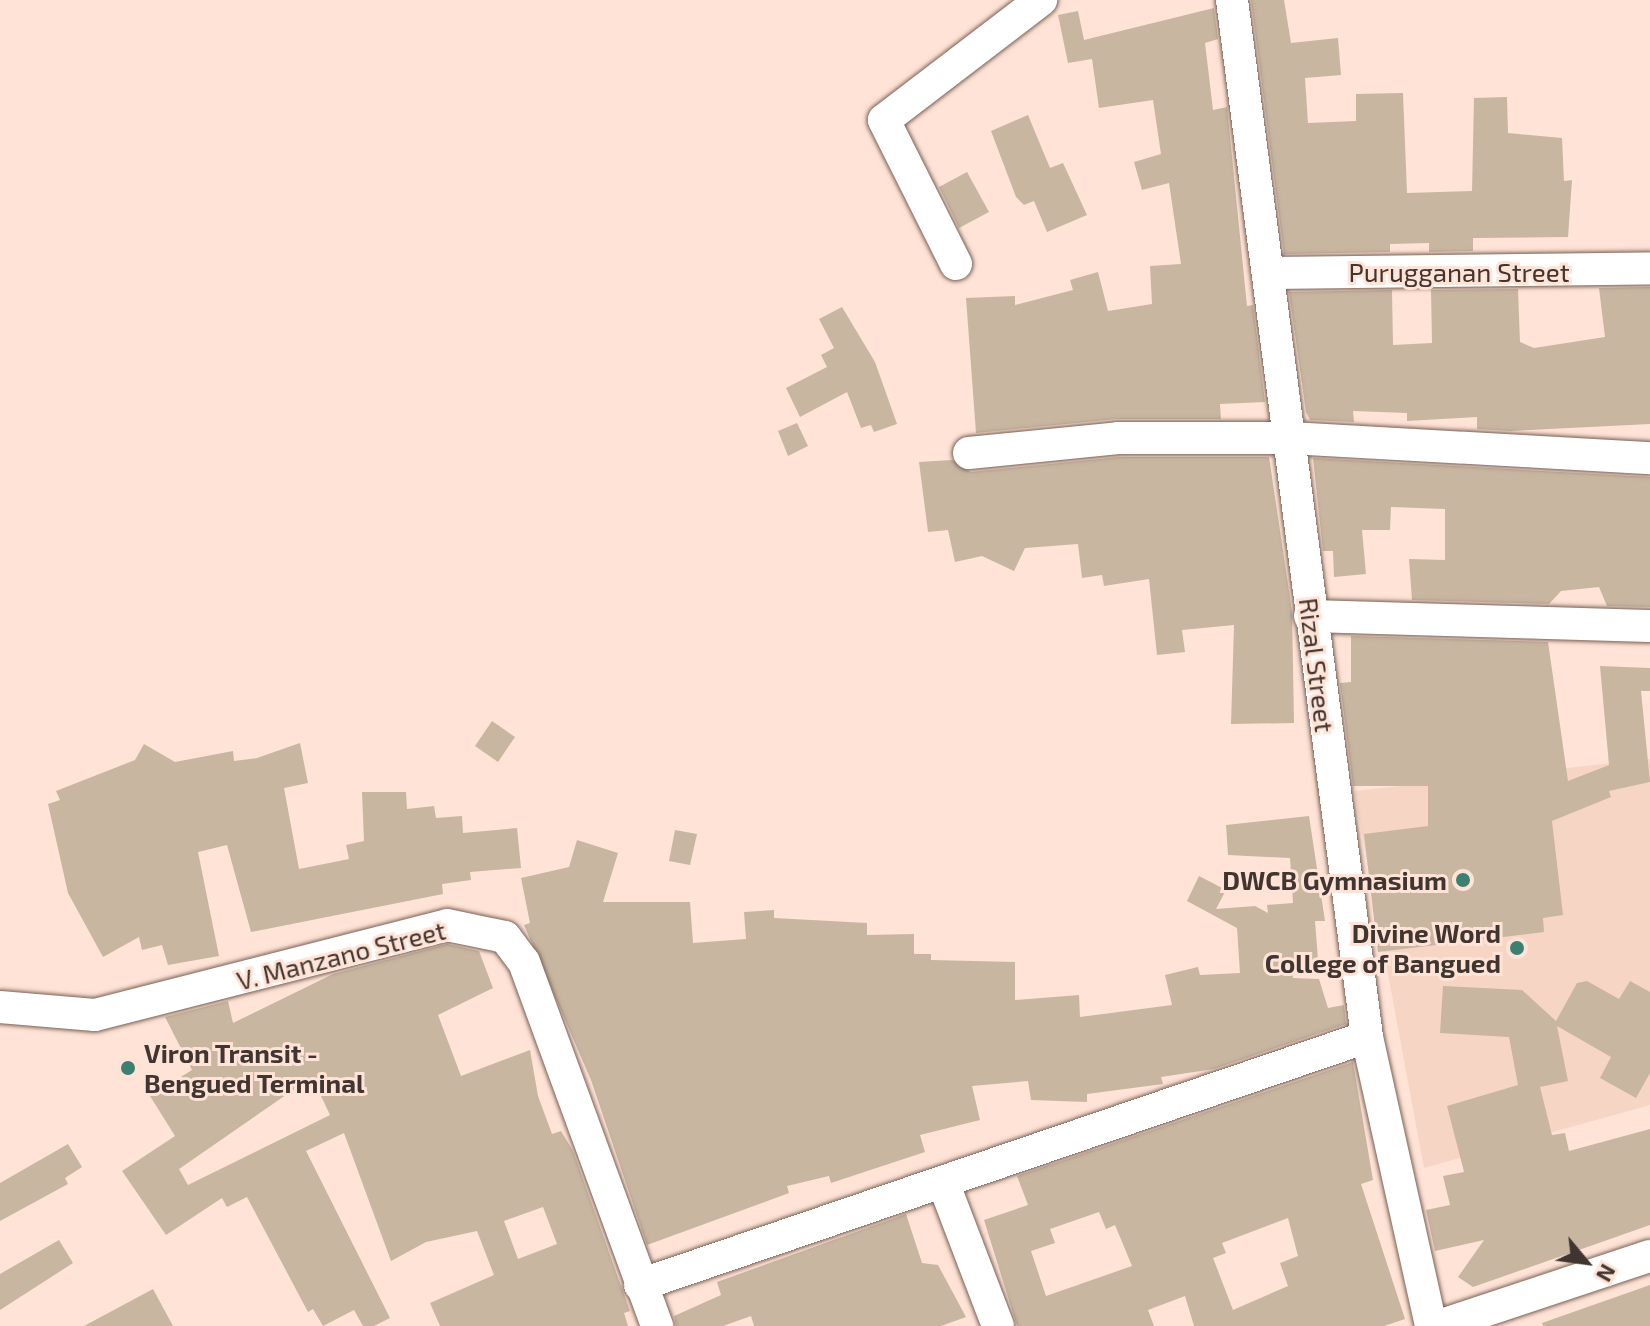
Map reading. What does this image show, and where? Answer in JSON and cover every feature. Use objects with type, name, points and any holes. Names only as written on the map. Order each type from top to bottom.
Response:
[{"type":"street","points":[[956,264],[884,120],[1041,0]]},
{"type":"street","name":"Rizal Street","points":[[1232,0],[1367,1037],[1431,1326]]},
{"type":"street","name":"Purugganan Street","points":[[1268,273],[1650,268]]},
{"type":"street","points":[[969,453],[1118,438],[1290,438],[1650,458]]},
{"type":"street","points":[[1310,616],[1650,626]]},
{"type":"street","name":"V. Manzano Street","points":[[0,1007],[95,1015],[422,930],[491,930],[512,942],[524,962],[657,1326]]},
{"type":"street","points":[[640,1285],[1367,1037]]},
{"type":"street","points":[[943,1182],[998,1326]]},
{"type":"street","points":[[1439,1326],[1650,1256]]},
{"type":"shaded area","name":"Divine Word College of Bangued","points":[[1650,759],[1650,1105],[1424,1168],[1354,791]]},
{"type":"building","points":[[1251,0],[1284,0],[1291,43],[1338,38],[1341,75],[1305,78],[1308,123],[1356,121],[1356,94],[1403,93],[1407,193],[1472,191],[1474,98],[1507,97],[1508,133],[1562,138],[1564,181],[1572,180],[1568,237],[1473,238],[1473,251],[1429,252],[1429,243],[1390,244],[1390,252],[1284,254]]},
{"type":"building","points":[[1214,8],[1218,39],[1205,43],[1213,110],[1227,107],[1247,306],[1253,305],[1265,402],[1220,404],[1221,419],[1116,419],[976,433],[966,298],[1015,296],[1015,305],[1073,290],[1070,280],[1098,272],[1108,311],[1152,304],[1150,266],[1181,264],[1169,183],[1142,190],[1134,162],[1161,154],[1153,100],[1099,108],[1092,59],[1068,63],[1058,15],[1078,11],[1084,40]]},
{"type":"building","points":[[1028,115],[1050,168],[1063,163],[1087,215],[1047,232],[1034,201],[1024,205],[1016,197],[991,131]]},
{"type":"building","points":[[967,172],[989,212],[959,228],[939,187]]},
{"type":"building","points":[[1650,287],[1650,424],[1510,431],[1477,429],[1477,417],[1407,421],[1407,413],[1353,411],[1354,422],[1310,420],[1306,412],[1289,292],[1392,290],[1393,345],[1432,343],[1431,290],[1518,289],[1520,342],[1534,348],[1605,337],[1599,288]]},
{"type":"building","points":[[842,307],[875,362],[897,424],[874,432],[871,425],[861,428],[847,392],[800,417],[786,388],[827,367],[821,355],[834,348],[819,319]]},
{"type":"building","points":[[797,423],[808,446],[788,456],[778,431]]},
{"type":"building","points":[[1119,457],[1269,457],[1292,611],[1294,723],[1231,724],[1234,625],[1182,630],[1185,652],[1157,655],[1149,579],[1104,586],[1102,575],[1082,578],[1078,544],[1025,548],[1014,571],[982,556],[955,562],[948,530],[928,532],[919,462],[952,460],[971,472]]},
{"type":"building","points":[[1313,458],[1650,477],[1650,607],[1607,606],[1599,587],[1561,591],[1549,604],[1412,600],[1409,559],[1445,560],[1445,509],[1391,507],[1390,530],[1362,530],[1366,574],[1334,577],[1333,551],[1323,551]]},
{"type":"building","points":[[1351,636],[1548,642],[1568,781],[1609,765],[1600,666],[1650,668],[1650,691],[1641,691],[1650,782],[1609,791],[1611,797],[1552,821],[1563,915],[1543,918],[1544,932],[1378,952],[1364,834],[1428,826],[1428,786],[1353,786],[1340,683],[1351,682]]},
{"type":"building","points":[[492,721],[515,737],[498,762],[475,746]]},
{"type":"building","points":[[300,743],[308,783],[284,788],[299,869],[349,859],[346,845],[364,841],[362,792],[406,792],[407,809],[434,806],[436,818],[462,816],[463,833],[517,828],[521,868],[470,872],[471,880],[442,884],[443,894],[251,932],[227,845],[198,852],[219,956],[168,965],[162,945],[142,950],[139,937],[103,957],[68,893],[48,804],[60,800],[56,791],[135,760],[144,744],[175,762],[233,751],[234,761],[257,758]]},
{"type":"building","points":[[1309,816],[1325,921],[1315,921],[1318,959],[1292,963],[1293,978],[1319,979],[1328,1008],[1344,1005],[1346,1024],[1214,1069],[1161,1077],[1163,1084],[1087,1094],[1087,1102],[1031,1100],[1028,1081],[972,1086],[980,1120],[920,1135],[925,1152],[831,1183],[829,1176],[787,1186],[789,1193],[647,1245],[591,1080],[524,925],[530,923],[521,878],[569,867],[577,840],[618,853],[603,902],[690,902],[693,943],[746,939],[744,912],[774,910],[774,918],[867,923],[867,935],[914,934],[914,954],[931,954],[931,960],[1015,962],[1015,1000],[1079,995],[1080,1017],[1172,1005],[1165,975],[1198,967],[1200,975],[1240,973],[1237,928],[1187,901],[1199,876],[1226,890],[1216,909],[1255,906],[1268,913],[1267,905],[1293,903],[1290,858],[1228,855],[1226,825]]},
{"type":"building","points":[[675,830],[697,834],[690,865],[669,861]]},
{"type":"building","points":[[447,944],[479,951],[493,988],[438,1015],[461,1076],[530,1050],[538,1096],[552,1134],[561,1131],[573,1151],[630,1311],[624,1313],[628,1326],[440,1326],[430,1303],[494,1275],[477,1231],[426,1242],[391,1261],[344,1133],[306,1151],[390,1318],[374,1326],[363,1326],[354,1310],[323,1326],[313,1309],[308,1312],[247,1197],[227,1207],[222,1198],[166,1235],[122,1171],[175,1136],[150,1096],[192,1070],[165,1017],[228,1001],[233,1023],[333,974]],"holes":[[[312,1077],[330,1115],[188,1185],[179,1169]],[[543,1207],[557,1244],[518,1259],[504,1221]]]},
{"type":"building","points":[[1587,981],[1619,999],[1630,981],[1650,992],[1650,1073],[1636,1098],[1600,1078],[1611,1057],[1557,1026],[1568,1081],[1540,1087],[1552,1135],[1565,1133],[1569,1151],[1650,1129],[1650,1225],[1473,1287],[1458,1277],[1484,1240],[1435,1251],[1426,1210],[1450,1205],[1443,1176],[1464,1172],[1447,1106],[1518,1085],[1509,1037],[1440,1033],[1443,986],[1522,990],[1556,1021],[1577,983]]},
{"type":"building","points":[[1353,1062],[1373,1180],[1361,1184],[1405,1319],[1384,1326],[1194,1326],[1185,1296],[1148,1310],[1154,1326],[1017,1326],[984,1220],[1028,1205],[1017,1176]],"holes":[[[1099,1212],[1106,1229],[1115,1225],[1132,1266],[1046,1296],[1031,1251],[1055,1243],[1050,1229]],[[1288,1218],[1298,1256],[1280,1263],[1288,1286],[1233,1310],[1213,1258],[1226,1253],[1222,1243]]]},
{"type":"building","points":[[68,1144],[82,1167],[65,1178],[68,1184],[0,1221],[0,1183]]},
{"type":"building","points":[[906,1214],[922,1263],[938,1265],[966,1317],[941,1326],[754,1326],[751,1316],[723,1326],[676,1326],[674,1316],[721,1295],[717,1282]]},
{"type":"building","points":[[59,1240],[73,1263],[0,1310],[0,1274]]},
{"type":"building","points":[[1650,1285],[1650,1326],[1543,1326],[1542,1323]]},
{"type":"building","points":[[153,1289],[173,1326],[84,1326]]},
{"type":"place","name":"DWCB Gymnasium","points":[[1463,880]]},
{"type":"place","name":"Divine Word College of Bangued","points":[[1517,948]]},
{"type":"place","name":"Viron Transit - Bengued Terminal","points":[[128,1068]]}]
